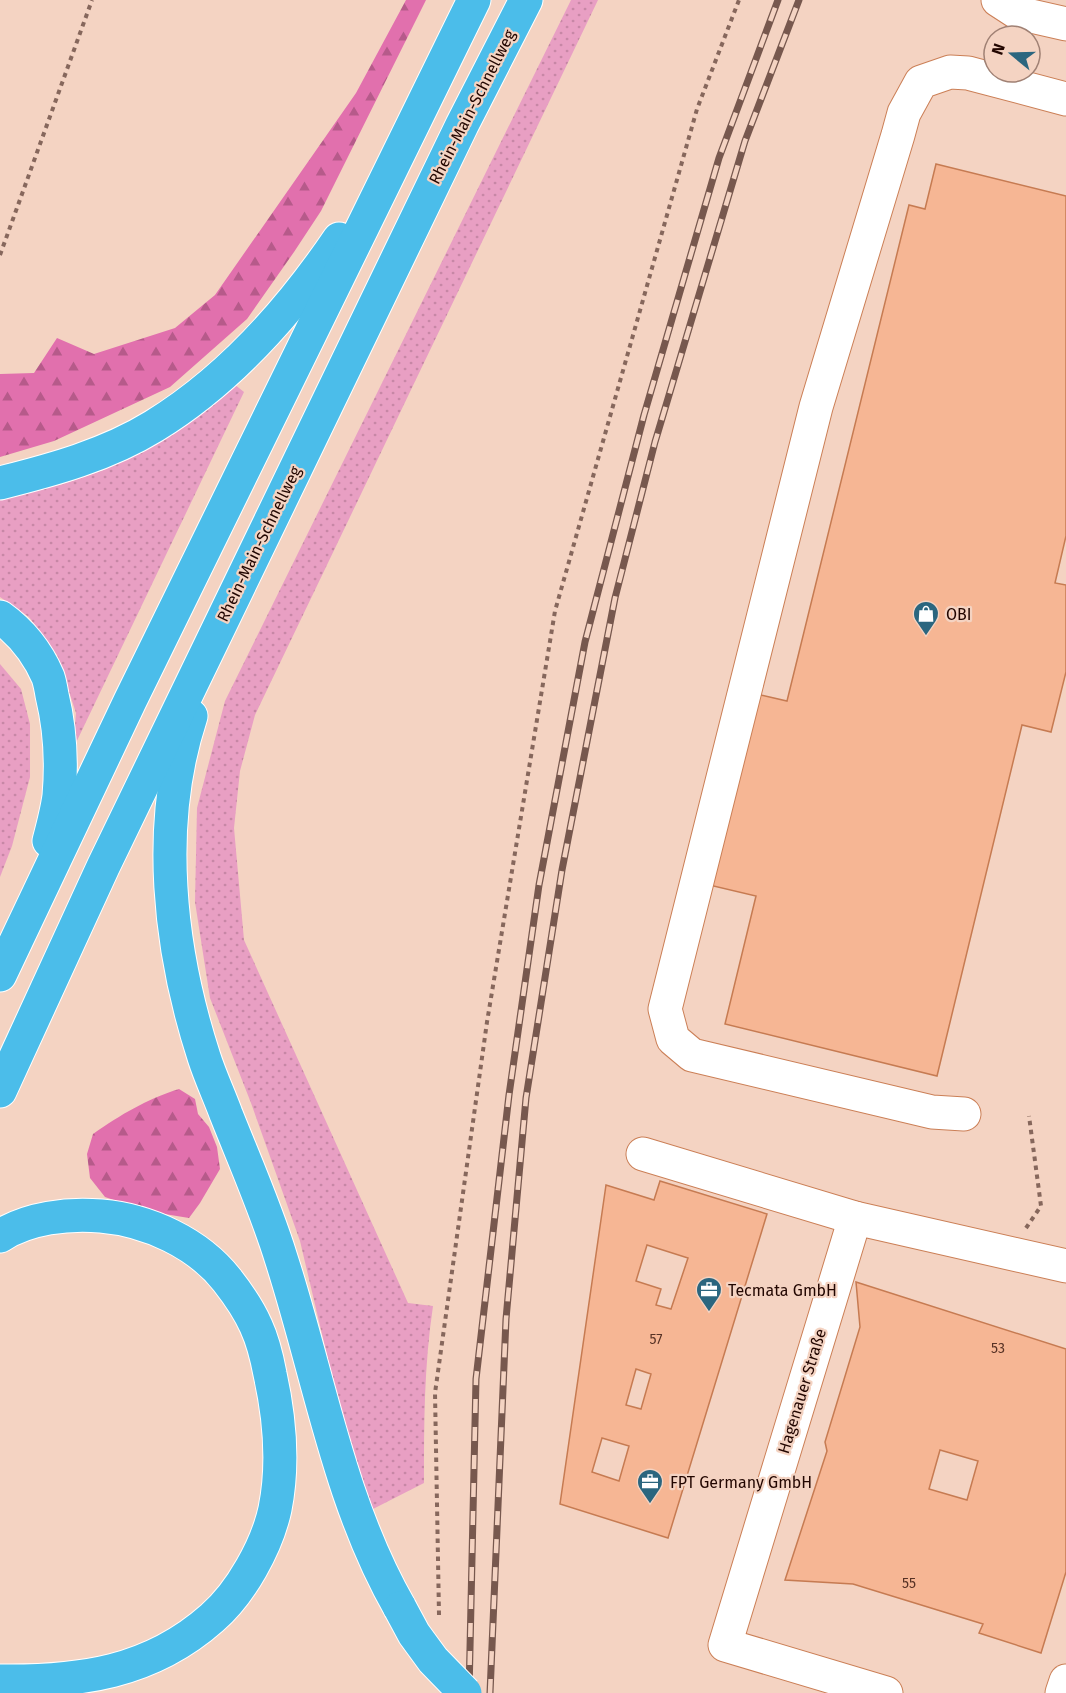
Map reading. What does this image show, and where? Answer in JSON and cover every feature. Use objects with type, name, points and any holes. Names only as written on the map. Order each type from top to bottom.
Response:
[{"type":"highway","points":[[0,975],[33,903],[474,0]]},
{"type":"highway","name":"Rhein-Main-Schnellweg","points":[[0,1091],[103,867],[462,125],[526,0]]},
{"type":"highway","points":[[0,483],[43,473],[124,442],[153,427],[194,399],[261,337],[304,287],[398,153]]},
{"type":"highway","points":[[236,593],[185,733],[174,795],[169,873],[176,937],[187,994],[204,1058],[263,1205],[281,1258],[325,1418],[350,1494],[385,1582],[414,1634],[433,1660],[465,1693]]},
{"type":"highway","points":[[0,617],[24,638],[49,678],[60,744],[58,797],[33,903]]},
{"type":"highway","points":[[0,1236],[33,1222],[64,1216],[112,1217],[154,1228],[177,1239],[205,1257],[226,1278],[257,1327],[274,1394],[280,1440],[280,1478],[275,1511],[266,1539],[253,1566],[214,1617],[190,1636],[161,1653],[123,1668],[99,1675],[72,1678],[33,1682],[0,1681]]},
{"type":"highway","points":[[0,1687],[24,1693]]},
{"type":"lane","points":[[998,0],[1018,13],[1066,24]]},
{"type":"lane","points":[[964,1114],[932,1112],[692,1055],[673,1039],[665,1009],[816,407],[904,113],[921,82],[950,72],[968,73],[1066,99]]},
{"type":"lane","points":[[643,1154],[855,1218],[1066,1266]]},
{"type":"lane","name":"Hagenauer Straße","points":[[855,1218],[725,1645],[886,1693]]},
{"type":"lane","points":[[1062,1693],[1066,1681]]},
{"type":"path","points":[[0,255],[92,0]]},
{"type":"path","points":[[439,1621],[435,1393],[487,1022],[555,611],[697,109],[739,0]]},
{"type":"path","points":[[1008,1252],[1041,1206],[1029,1116]]},
{"type":"shaded area","points":[[571,0],[598,0],[255,715],[240,771],[234,828],[244,940],[408,1303],[433,1306],[426,1373],[424,1483],[373,1509],[348,1444],[300,1241],[251,1103],[210,998],[195,902],[197,808],[225,701]]},
{"type":"shaded area","points":[[234,384],[244,392],[73,749],[76,713],[57,655],[29,617],[0,597],[0,500],[63,484],[101,471],[136,455]]},
{"type":"shaded area","points":[[0,664],[21,689],[30,724],[30,777],[12,846],[0,877]]},
{"type":"green space","points":[[406,0],[426,0],[321,211],[247,319],[170,387],[54,441],[0,457],[0,374],[34,373],[57,338],[94,354],[175,328],[215,295],[356,93]]},
{"type":"green space","points":[[179,1089],[195,1099],[198,1114],[209,1127],[217,1147],[220,1169],[200,1203],[189,1218],[146,1211],[105,1197],[90,1178],[87,1154],[93,1134],[134,1108]]},
{"type":"building","points":[[936,164],[1066,196],[1066,536],[1055,583],[1066,585],[1066,672],[1051,732],[1022,725],[937,1076],[725,1024],[756,896],[705,884],[752,693],[787,701],[909,205],[925,209]]},
{"type":"building","points":[[660,1181],[767,1214],[668,1538],[560,1504],[606,1185],[654,1200]],"holes":[[[647,1245],[688,1258],[671,1309],[656,1305],[661,1289],[636,1281]],[[636,1369],[651,1374],[641,1409],[626,1405]],[[602,1438],[629,1446],[619,1481],[592,1472]]]},
{"type":"building","points":[[856,1282],[1066,1349],[1066,1572],[1041,1653],[979,1633],[983,1624],[853,1584],[785,1580],[827,1451],[825,1442],[860,1327]],"holes":[[[940,1450],[978,1461],[967,1500],[929,1489]]]},
{"type":"railway","points":[[469,1693],[476,1379],[509,1095],[539,885],[585,642],[644,415],[719,158],[778,0]]},
{"type":"railway","points":[[490,1693],[506,1319],[526,1098],[562,870],[615,598],[655,442],[745,141],[799,0]]},
{"type":"place","name":"OBI","points":[[926,637]]},
{"type":"place","name":"Tecmata GmbH","points":[[709,1313]]},
{"type":"place","name":"FPT Germany GmbH","points":[[650,1505]]}]
